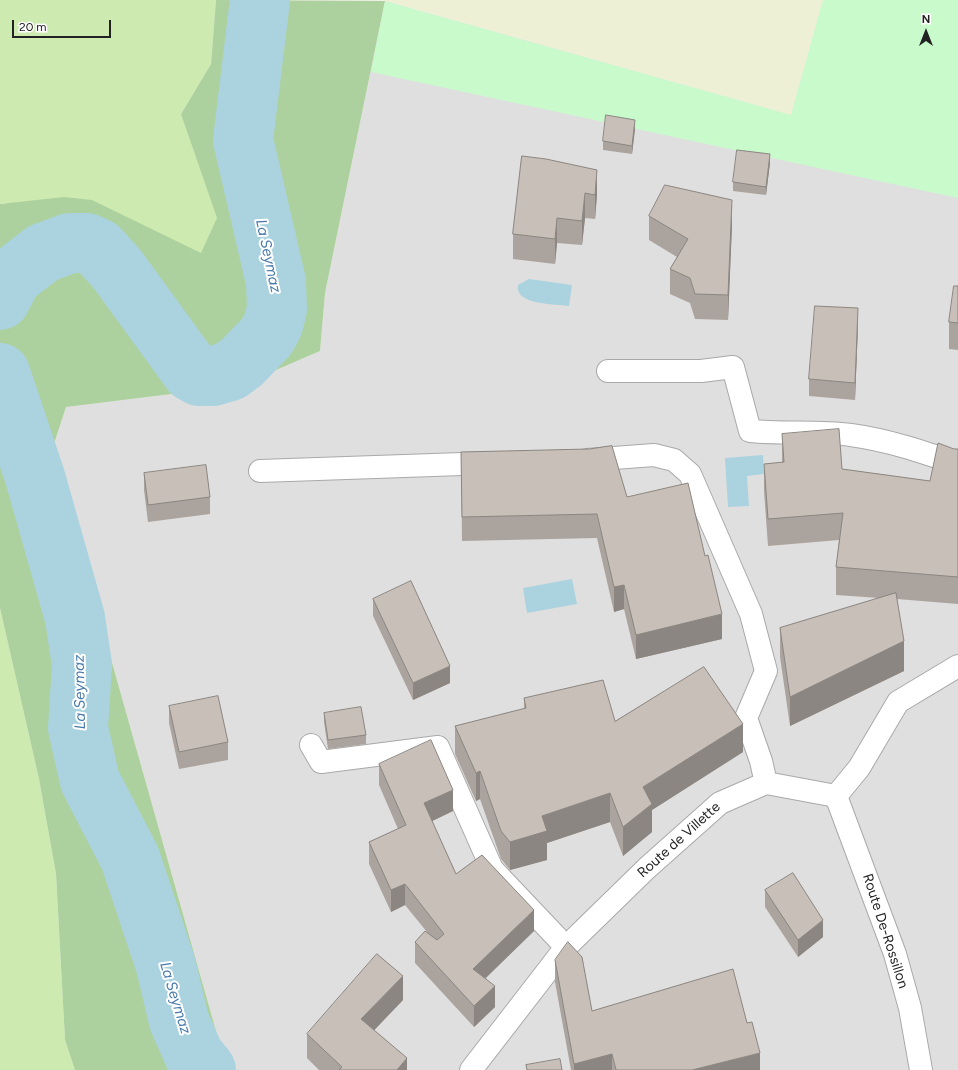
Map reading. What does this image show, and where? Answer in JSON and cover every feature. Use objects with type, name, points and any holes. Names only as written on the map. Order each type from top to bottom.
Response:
[{"type":"street","points":[[608,371],[701,371],[733,367],[750,431],[850,435],[882,440],[958,464]]},
{"type":"street","points":[[569,461],[654,455],[674,460],[690,474],[751,614],[766,671],[746,718],[761,761],[766,783],[836,796],[859,768],[898,702],[958,666]]},
{"type":"street","points":[[260,471],[513,462]]},
{"type":"street","points":[[311,745],[321,762],[438,747],[492,869],[566,947]]},
{"type":"street","name":"Route de Villette","points":[[471,1070],[566,947],[647,868],[720,803],[766,783]]},
{"type":"street","name":"Route De-Rossillon","points":[[836,796],[895,954],[910,1008],[921,1070]]},
{"type":"shaded area","points":[[823,0],[958,0],[958,1070],[227,1070],[52,450],[66,407],[172,394],[232,389],[320,351],[325,293],[385,1],[791,115]]},
{"type":"green space","points":[[0,0],[216,0],[211,64],[181,114],[253,281],[4,203],[0,204]]},
{"type":"green space","points":[[216,0],[385,1],[325,293],[320,351],[232,389],[172,394],[66,407],[52,450],[227,1070],[75,1070],[65,1040],[56,874],[39,779],[0,608],[0,204],[64,197],[92,200],[201,253],[217,218],[181,114],[211,64]]},
{"type":"green space","points":[[383,0],[823,0],[791,115]]},
{"type":"green space","points":[[823,0],[958,0],[958,198],[371,72],[385,1],[791,115]]},
{"type":"green space","points":[[0,608],[39,779],[56,874],[65,1040],[75,1070],[0,1070]]},
{"type":"water","points":[[529,279],[572,285],[569,306],[546,304],[529,300],[522,296],[518,292],[518,285]]},
{"type":"water","points":[[763,455],[764,474],[747,476],[749,506],[728,507],[725,458]]},
{"type":"water","points":[[572,579],[577,604],[527,613],[523,588]]},
{"type":"building","points":[[606,115],[635,120],[632,146],[603,141]]},
{"type":"building","points":[[737,150],[770,154],[766,187],[733,182]]},
{"type":"building","points":[[522,156],[546,159],[597,170],[595,195],[585,193],[582,221],[557,218],[555,239],[513,234]]},
{"type":"building","points":[[665,185],[732,200],[728,295],[695,294],[690,278],[670,269],[688,239],[649,216]]},
{"type":"building","points":[[954,286],[958,286],[958,323],[949,322]]},
{"type":"building","points":[[815,306],[858,308],[855,383],[809,379]]},
{"type":"building","points":[[839,429],[842,469],[930,481],[938,443],[958,449],[958,577],[836,567],[843,513],[768,519],[764,464],[784,462],[782,434]]},
{"type":"building","points":[[612,446],[627,497],[688,483],[705,556],[708,555],[722,614],[636,635],[624,585],[614,587],[597,514],[462,517],[461,452],[589,449]]},
{"type":"building","points":[[206,465],[210,497],[148,505],[144,473]]},
{"type":"building","points":[[411,581],[450,666],[413,683],[373,599]]},
{"type":"building","points":[[896,593],[904,641],[790,697],[780,628]]},
{"type":"building","points":[[704,667],[743,724],[643,787],[652,804],[623,827],[610,793],[542,816],[547,831],[510,842],[501,831],[480,771],[476,773],[455,726],[526,708],[524,698],[603,680],[615,721]]},
{"type":"building","points":[[218,696],[228,742],[179,752],[169,706]]},
{"type":"building","points":[[361,707],[366,735],[328,740],[324,713]]},
{"type":"building","points":[[431,740],[453,790],[424,803],[456,874],[482,855],[534,910],[473,969],[495,986],[474,1006],[415,942],[425,931],[437,940],[444,934],[405,884],[391,890],[369,842],[406,825],[379,764]]},
{"type":"building","points":[[793,873],[823,920],[798,940],[765,890]]},
{"type":"building","points":[[568,942],[582,957],[592,1011],[733,969],[747,1023],[752,1022],[760,1053],[692,1070],[616,1070],[612,1054],[574,1064],[555,960]]},
{"type":"building","points":[[377,954],[403,976],[361,1019],[407,1058],[397,1070],[339,1070],[342,1067],[307,1034]]},
{"type":"building","points":[[560,1059],[562,1070],[527,1070],[526,1065]]},
{"type":"waterway","name":"La Seymaz","points":[[0,300],[12,277],[43,253],[70,243],[87,243],[98,248],[117,269],[192,372],[199,376],[213,376],[230,371],[242,362],[267,336],[273,325],[277,309],[276,282],[243,140],[260,0]]},
{"type":"waterway","name":"La Seymaz","points":[[0,373],[35,477],[75,618],[82,665],[78,728],[90,781],[130,858],[166,966],[179,1021],[194,1055],[206,1070]]}]
